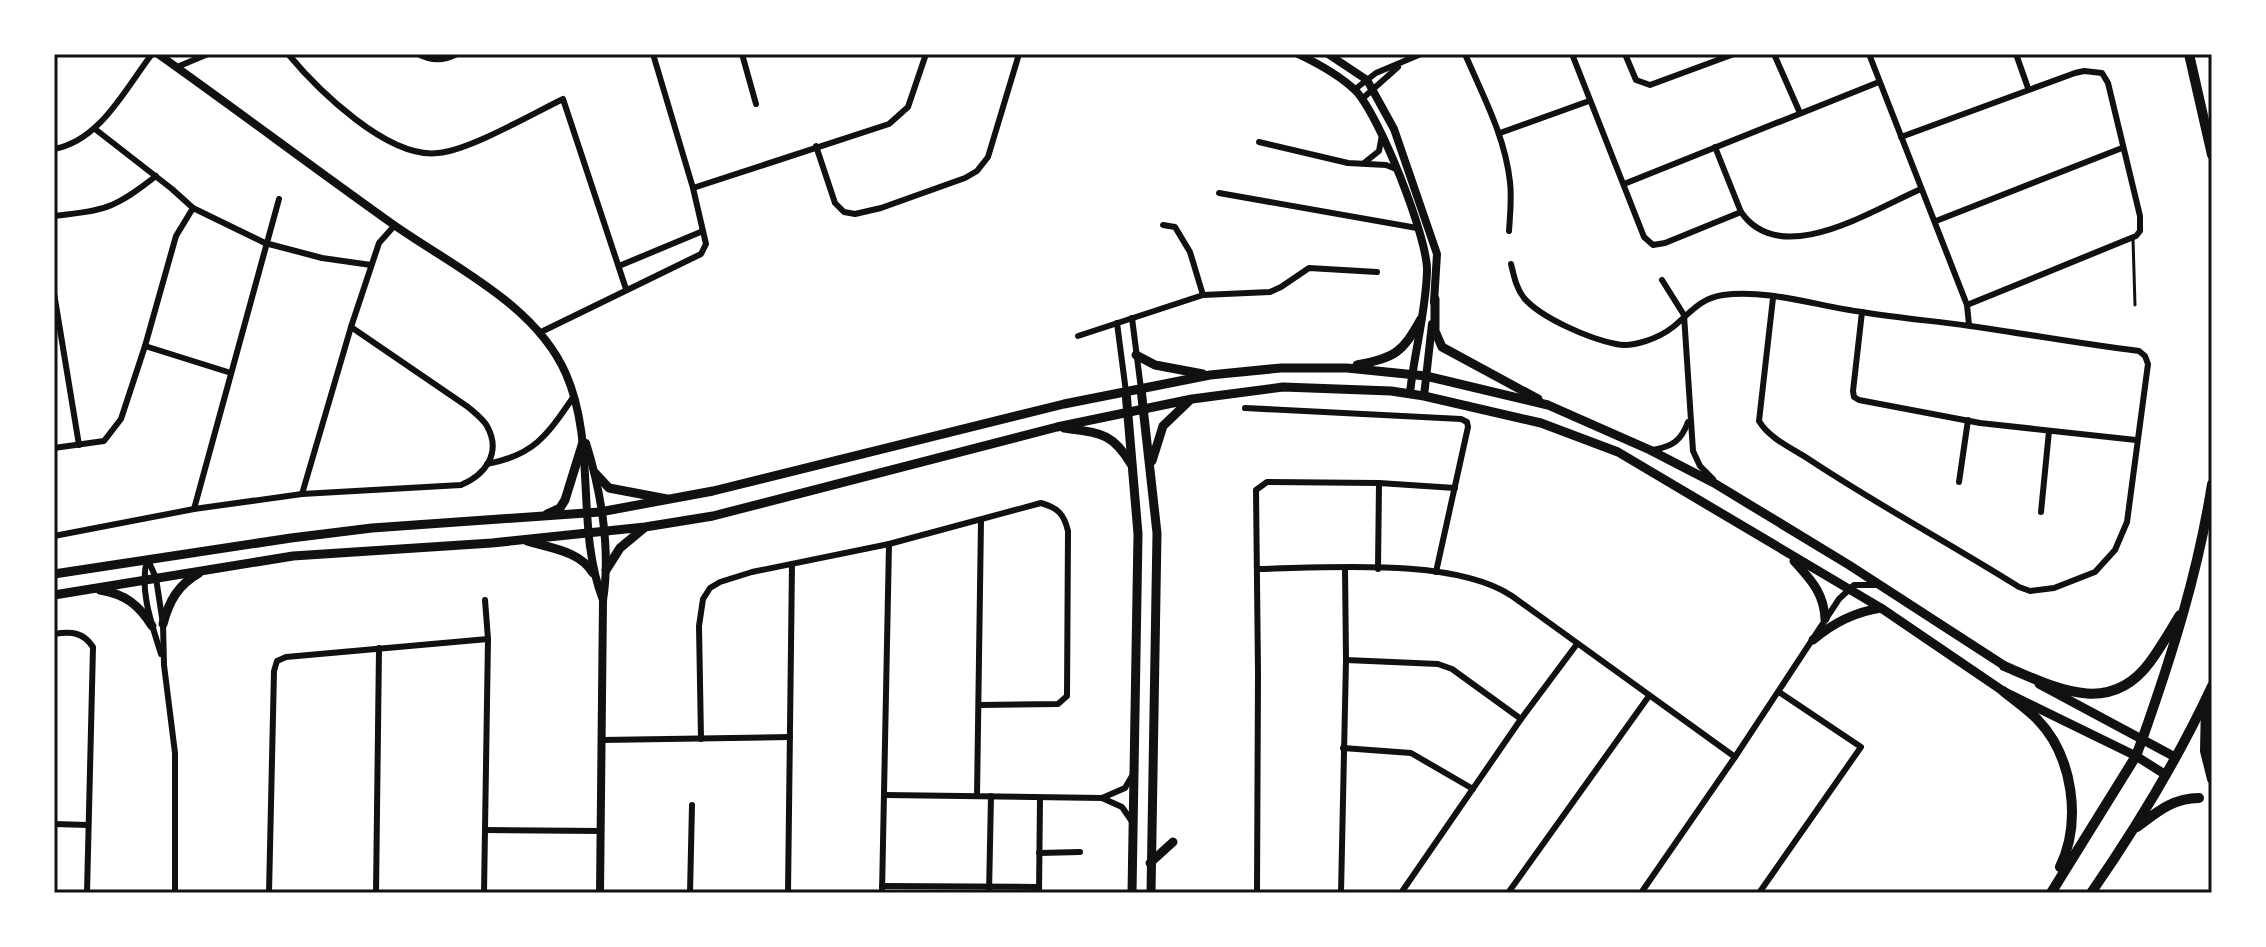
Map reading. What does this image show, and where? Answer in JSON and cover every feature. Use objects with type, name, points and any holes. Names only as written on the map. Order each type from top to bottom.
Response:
[{"type":"main road","points":[[2189,54],[2212,155]]},
{"type":"main road","points":[[1435,299],[1435,331],[1442,347],[1548,405],[1650,450],[1714,483],[2004,666],[2175,757]]},
{"type":"main road","points":[[1347,368],[1388,359],[1399,353],[1421,319]]},
{"type":"main road","points":[[1136,355],[1155,365],[1210,375]]},
{"type":"main road","points":[[54,574],[372,528],[587,514],[674,500],[1049,408],[1210,375],[1281,368],[1347,368],[1426,376],[1548,405]]},
{"type":"main road","points":[[54,595],[293,556],[589,533],[713,516],[1057,427],[1192,399],[1283,387],[1410,393],[1541,423],[1618,452],[1881,608],[2003,691],[2037,719],[2057,745],[2070,782],[2072,819],[2065,856],[2049,893]]},
{"type":"main road","points":[[1141,389],[1157,533],[1151,893]]},
{"type":"main road","points":[[1126,392],[1138,534],[1132,893]]},
{"type":"main road","points":[[1150,468],[1159,434],[1169,418],[1192,399]]},
{"type":"main road","points":[[1057,427],[1110,437],[1123,450],[1134,469]]},
{"type":"main road","points":[[535,518],[560,508],[583,442]]},
{"type":"main road","points":[[595,473],[603,484],[614,490],[674,500]]},
{"type":"main road","points":[[2049,893],[2136,756],[2187,603],[2205,529],[2212,484]]},
{"type":"main road","points":[[606,570],[620,548],[645,527]]},
{"type":"main road","points":[[520,539],[576,556],[589,565],[593,573]]},
{"type":"main road","points":[[1786,553],[1818,588],[1825,619]]},
{"type":"main road","points":[[85,590],[118,593],[132,601],[157,625],[176,591],[203,570]]},
{"type":"main road","points":[[2004,666],[2063,691],[2091,695],[2109,692],[2136,677],[2149,664],[2187,603]]},
{"type":"main road","points":[[1813,640],[1852,615],[1881,608]]},
{"type":"main road","points":[[2091,893],[2166,775],[2212,686]]},
{"type":"main road","points":[[2003,691],[2136,756],[2166,775]]},
{"type":"main road","points":[[2206,698],[2204,736],[2212,779]]},
{"type":"main road","points":[[2132,831],[2167,805],[2182,799],[2199,798]]},
{"type":"main road","points":[[1150,863],[1173,842]]},
{"type":"street","points":[[54,149],[75,143],[95,129],[152,54]]},
{"type":"street","points":[[158,54],[509,303],[541,332],[565,371],[595,473],[606,570],[603,600],[600,893]]},
{"type":"street","points":[[177,67],[208,54]]},
{"type":"street","points":[[288,54],[312,84],[352,116],[383,138],[422,153],[457,149],[563,99],[626,289]]},
{"type":"street","points":[[418,54],[441,60],[457,54]]},
{"type":"street","points":[[541,332],[701,254],[706,244],[693,188],[653,54]]},
{"type":"street","points":[[742,54],[756,104]]},
{"type":"street","points":[[693,188],[896,120],[908,107],[926,54]]},
{"type":"street","points":[[816,146],[835,203],[844,212],[855,214],[881,208],[965,178],[977,171],[988,157],[1019,54]]},
{"type":"street","points":[[1298,54],[1335,75],[1362,99],[1382,135],[1417,228],[1426,257],[1427,273],[1410,393]]},
{"type":"street","points":[[1328,54],[1367,80],[1374,90],[1394,129],[1433,240],[1437,272],[1424,396]]},
{"type":"street","points":[[1354,90],[1376,73],[1421,54]]},
{"type":"street","points":[[1465,54],[1500,133],[1511,184],[1509,231]]},
{"type":"street","points":[[1572,54],[1644,237],[1653,245],[1665,243],[1741,212]]},
{"type":"street","points":[[1625,54],[1636,80],[1650,85],[1734,54]]},
{"type":"street","points":[[1774,54],[1800,113]]},
{"type":"street","points":[[1869,54],[1967,305],[1969,325]]},
{"type":"street","points":[[2016,54],[2028,88]]},
{"type":"street","points":[[1362,99],[1401,64]]},
{"type":"street","points":[[1901,137],[2028,88],[2084,71],[2102,73],[2110,92],[2140,216],[2140,231],[2133,239],[1967,305]]},
{"type":"street","points":[[1624,184],[1879,82]]},
{"type":"street","points":[[1500,133],[1589,101]]},
{"type":"street","points":[[95,129],[193,208],[265,243],[322,258],[371,265]]},
{"type":"street","points":[[1361,165],[1379,151],[1382,135]]},
{"type":"street","points":[[1259,142],[1361,165],[1386,165],[1396,169]]},
{"type":"street","points":[[1715,147],[1741,212],[1749,224],[1764,234],[1803,238],[1921,189]]},
{"type":"street","points":[[1936,221],[2122,148]]},
{"type":"street","points":[[54,216],[107,208],[123,201],[156,176]]},
{"type":"street","points":[[1219,193],[1417,228]]},
{"type":"street","points":[[194,509],[279,199]]},
{"type":"street","points":[[54,448],[104,441],[121,419],[176,236],[193,208]]},
{"type":"street","points":[[302,494],[371,265],[379,243],[395,225]]},
{"type":"street","points":[[1163,225],[1175,227],[1185,240],[1203,295]]},
{"type":"street","points":[[619,266],[703,231]]},
{"type":"street","points":[[1511,264],[1517,286],[1533,307],[1574,330],[1618,345],[1634,344],[1654,337],[1673,327],[1707,299],[1723,295],[1773,298],[2139,351],[2148,364],[2127,522],[2106,562],[2095,572],[2054,588],[2030,591],[2019,587],[1836,478],[1763,427],[1759,421],[1773,298]]},
{"type":"street","points":[[1078,336],[1203,295],[1270,292],[1309,268],[1377,272]]},
{"type":"street","points":[[1662,280],[1684,315],[1694,455],[1714,483]]},
{"type":"street","points":[[54,293],[79,445]]},
{"type":"street","points":[[1862,312],[1853,391],[1854,397],[1859,400],[1968,420],[2136,440]]},
{"type":"street","points":[[1132,318],[1141,389]]},
{"type":"street","points":[[1117,323],[1126,392]]},
{"type":"street","points":[[54,536],[194,509],[302,494],[461,485],[478,478],[492,451],[486,423],[468,407],[351,327]]},
{"type":"street","points":[[145,346],[231,373]]},
{"type":"street","points":[[487,464],[511,460],[530,448],[547,434],[574,396]]},
{"type":"street","points":[[1245,408],[1461,419],[1467,422],[1436,572]]},
{"type":"street","points":[[1650,450],[1679,441],[1690,419]]},
{"type":"street","points":[[1959,482],[1968,420]]},
{"type":"street","points":[[582,431],[593,573],[603,600]]},
{"type":"street","points":[[2041,512],[2049,431]]},
{"type":"street","points":[[1257,893],[1257,569],[1254,495],[1259,485],[1267,482],[1379,483],[1455,488]]},
{"type":"street","points":[[1378,569],[1379,483]]},
{"type":"street","points":[[701,739],[699,626],[703,599],[710,588],[752,572],[889,544],[1041,503],[1054,507],[1064,516],[1068,531],[1067,696],[1063,702],[980,705]]},
{"type":"street","points":[[977,796],[981,520]]},
{"type":"street","points":[[889,544],[882,889],[1039,890],[1040,798]]},
{"type":"street","points":[[147,559],[156,578],[157,625]]},
{"type":"street","points":[[147,559],[144,580],[157,625],[175,753],[175,893]]},
{"type":"street","points":[[788,893],[792,564]]},
{"type":"street","points":[[1257,569],[1345,568],[1436,572],[1502,589],[1735,757]]},
{"type":"street","points":[[1341,893],[1345,568]]},
{"type":"street","points":[[1641,893],[1847,589],[1861,583],[1881,586]]},
{"type":"street","points":[[484,893],[488,639],[485,600]]},
{"type":"street","points":[[54,634],[69,631],[79,634],[88,638],[93,647],[87,893]]},
{"type":"street","points":[[269,893],[274,671],[277,661],[286,657],[488,639]]},
{"type":"street","points":[[1401,893],[1521,719],[1577,644]]},
{"type":"street","points":[[376,893],[379,648]]},
{"type":"street","points":[[1346,660],[1438,664],[1452,669],[1521,719]]},
{"type":"street","points":[[1759,893],[1861,747],[1779,692]]},
{"type":"street","points":[[1508,893],[1649,696]]},
{"type":"street","points":[[602,740],[790,737]]},
{"type":"street","points":[[1343,748],[1411,753],[1473,789]]},
{"type":"street","points":[[885,795],[1102,798],[1125,788],[1134,772]]},
{"type":"street","points":[[990,890],[991,796]]},
{"type":"street","points":[[1102,798],[1122,807],[1133,823]]},
{"type":"street","points":[[690,893],[692,805]]},
{"type":"street","points":[[54,824],[88,825]]},
{"type":"street","points":[[485,830],[601,831]]},
{"type":"street","points":[[1039,853],[1080,852]]},
{"type":"lane","points":[[2133,239],[2135,305]]}]
